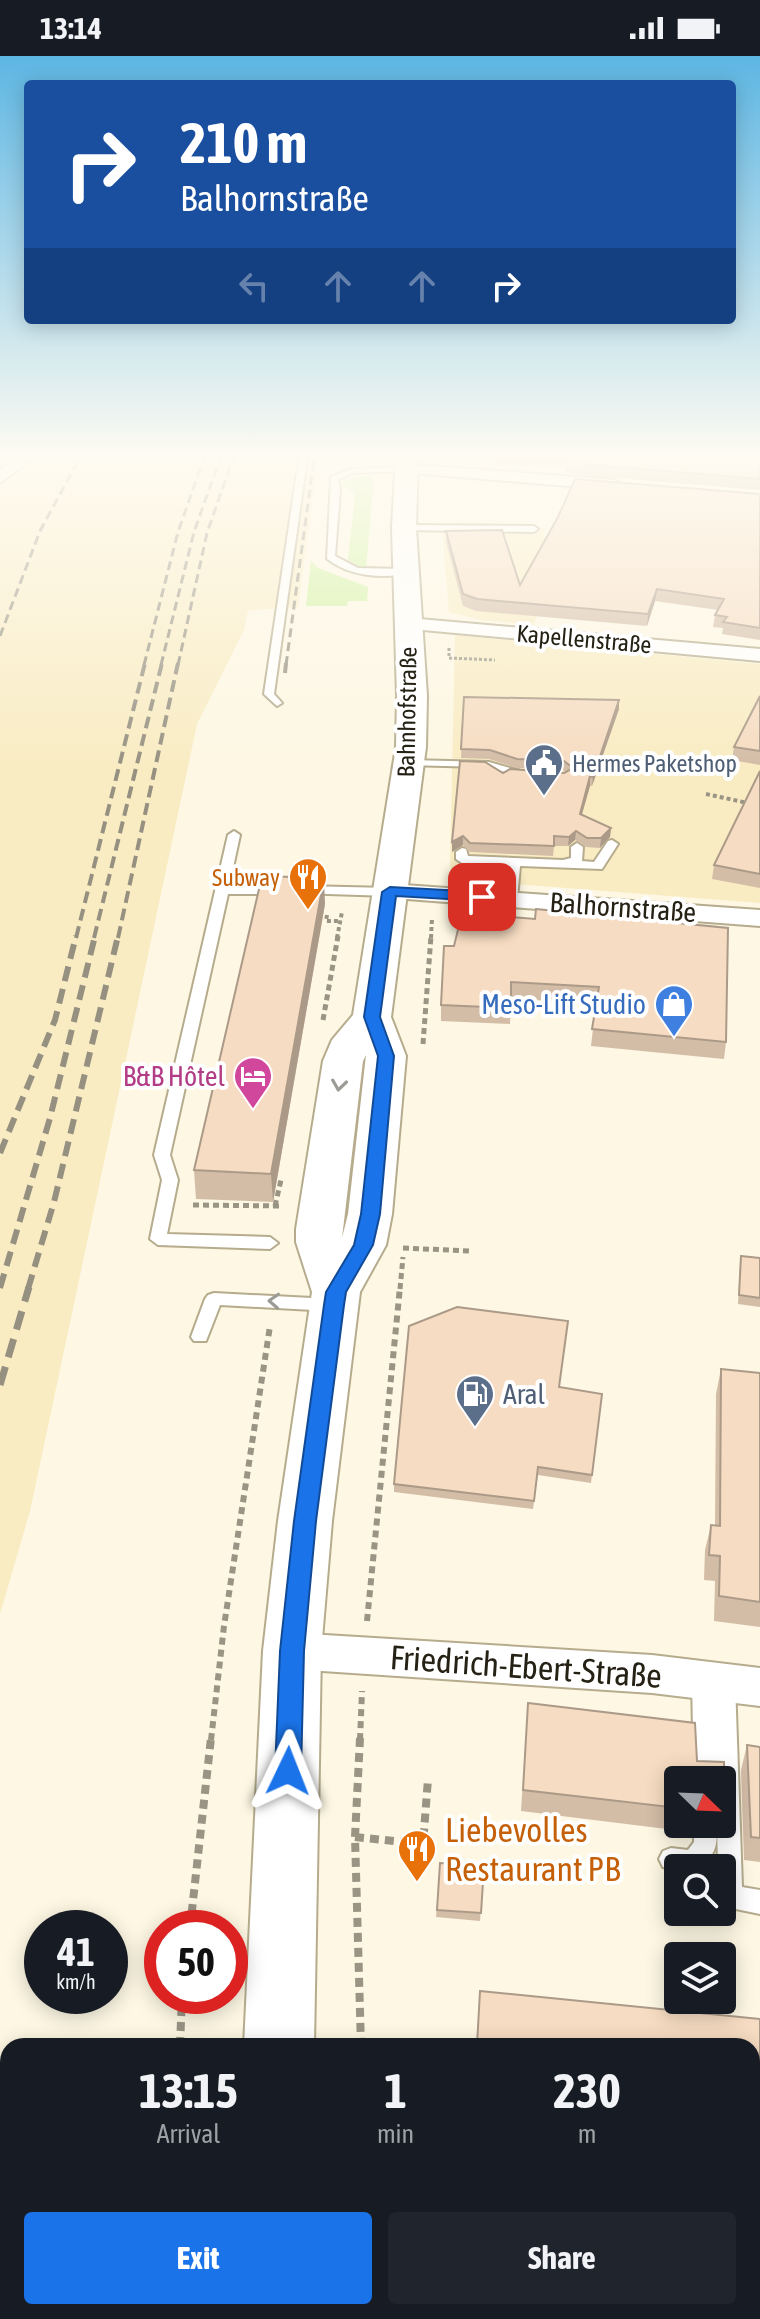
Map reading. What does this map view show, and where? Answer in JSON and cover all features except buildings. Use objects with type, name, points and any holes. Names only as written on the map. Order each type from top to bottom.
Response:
[{"type":"main road","name":"Bahnhofstraße","points":[[279,2038],[292,1651],[305,1521],[335,1299],[319,1242],[321,1208],[343,1061],[352,1040],[372,1017],[409,763],[412,696],[405,558]]},
{"type":"street","name":"Kapellenstraße","points":[[408,624],[760,655]]},
{"type":"street","name":"Balhornstraße","points":[[390,892],[760,918]]},
{"type":"street","name":"Friedrich-Ebert-Straße","points":[[292,1651],[729,1683]]},
{"type":"lane","points":[[277,703],[269,694],[289,558]]},
{"type":"lane","points":[[331,558],[356,572],[406,572]]},
{"type":"lane","points":[[409,763],[466,770],[489,765],[515,774],[531,775]]},
{"type":"lane","points":[[489,765],[501,777]]},
{"type":"lane","points":[[234,835],[162,1155],[170,1180],[158,1239],[270,1243]]},
{"type":"lane","points":[[462,852],[462,859],[496,857],[514,862],[572,857],[598,866],[612,844]]},
{"type":"lane","points":[[511,899],[514,862]]},
{"type":"lane","points":[[222,890],[390,892]]},
{"type":"lane","points":[[200,1337],[214,1299],[335,1299]]},
{"type":"lane","points":[[708,1766],[729,1683]]},
{"type":"lane","points":[[729,1683],[731,1897],[760,1902]]},
{"type":"path","points":[[455,658],[495,660]]},
{"type":"path","points":[[706,794],[748,803]]},
{"type":"path","points":[[422,1053],[434,893]]},
{"type":"path","points":[[327,917],[326,921],[340,921]]},
{"type":"path","points":[[275,1206],[282,1175]]},
{"type":"path","points":[[164,1204],[292,1207]]},
{"type":"path","points":[[361,2038],[355,1837],[364,1654],[405,1233]]},
{"type":"path","points":[[404,1248],[470,1251]]},
{"type":"path","points":[[192,1910],[224,1626],[275,1300]]},
{"type":"path","points":[[355,1837],[423,1844],[428,1779]]},
{"type":"path","points":[[180,2038],[181,2014]]},
{"type":"shaded area","points":[[0,558],[305,558],[298,607],[248,610],[244,630],[197,724],[30,1511],[0,1614]]},
{"type":"shaded area","points":[[445,558],[568,558],[556,574],[533,625],[481,620],[449,612]]},
{"type":"shaded area","points":[[455,635],[760,664],[760,903],[474,881],[456,876],[450,867]]},
{"type":"green space","points":[[367,558],[366,570],[348,560]]},
{"type":"green space","points":[[311,561],[318,568],[368,587],[367,601],[348,601],[347,606],[306,606]]},
{"type":"railway","points":[[0,636],[30,558]]},
{"type":"railway","points":[[144,665],[171,558]]},
{"type":"railway","points":[[161,665],[188,558]]},
{"type":"railway","points":[[178,665],[202,558]]},
{"type":"railway","points":[[286,665],[301,558]]},
{"type":"railway","points":[[76,938],[145,663]]},
{"type":"railway","points":[[94,938],[162,663]]},
{"type":"railway","points":[[118,938],[178,663]]},
{"type":"railway","points":[[285,673],[286,663]]},
{"type":"railway","points":[[0,1153],[55,1020],[76,936]]},
{"type":"railway","points":[[0,1288],[50,1118],[95,936]]},
{"type":"railway","points":[[28,1289],[54,1202],[118,936]]},
{"type":"railway","points":[[0,1385],[29,1287]]},
{"type":"place","name":"Hermes Paketshop","points":[[544,797]]},
{"type":"place","name":"Subway","points":[[308,911]]},
{"type":"place","name":"Meso-Lift Studio","points":[[674,1038]]},
{"type":"place","name":"B&B Hôtel","points":[[253,1110]]},
{"type":"place","name":"Aral","points":[[475,1428]]},
{"type":"place","name":"Liebevolles Restaurant PB","points":[[417,1883]]},
{"type":"route","points":[[288,1771],[292,1651],[305,1521],[334,1305],[336,1292],[363,1245],[370,1214],[386,1056],[384,1043],[372,1017],[390,892],[482,897]]}]
